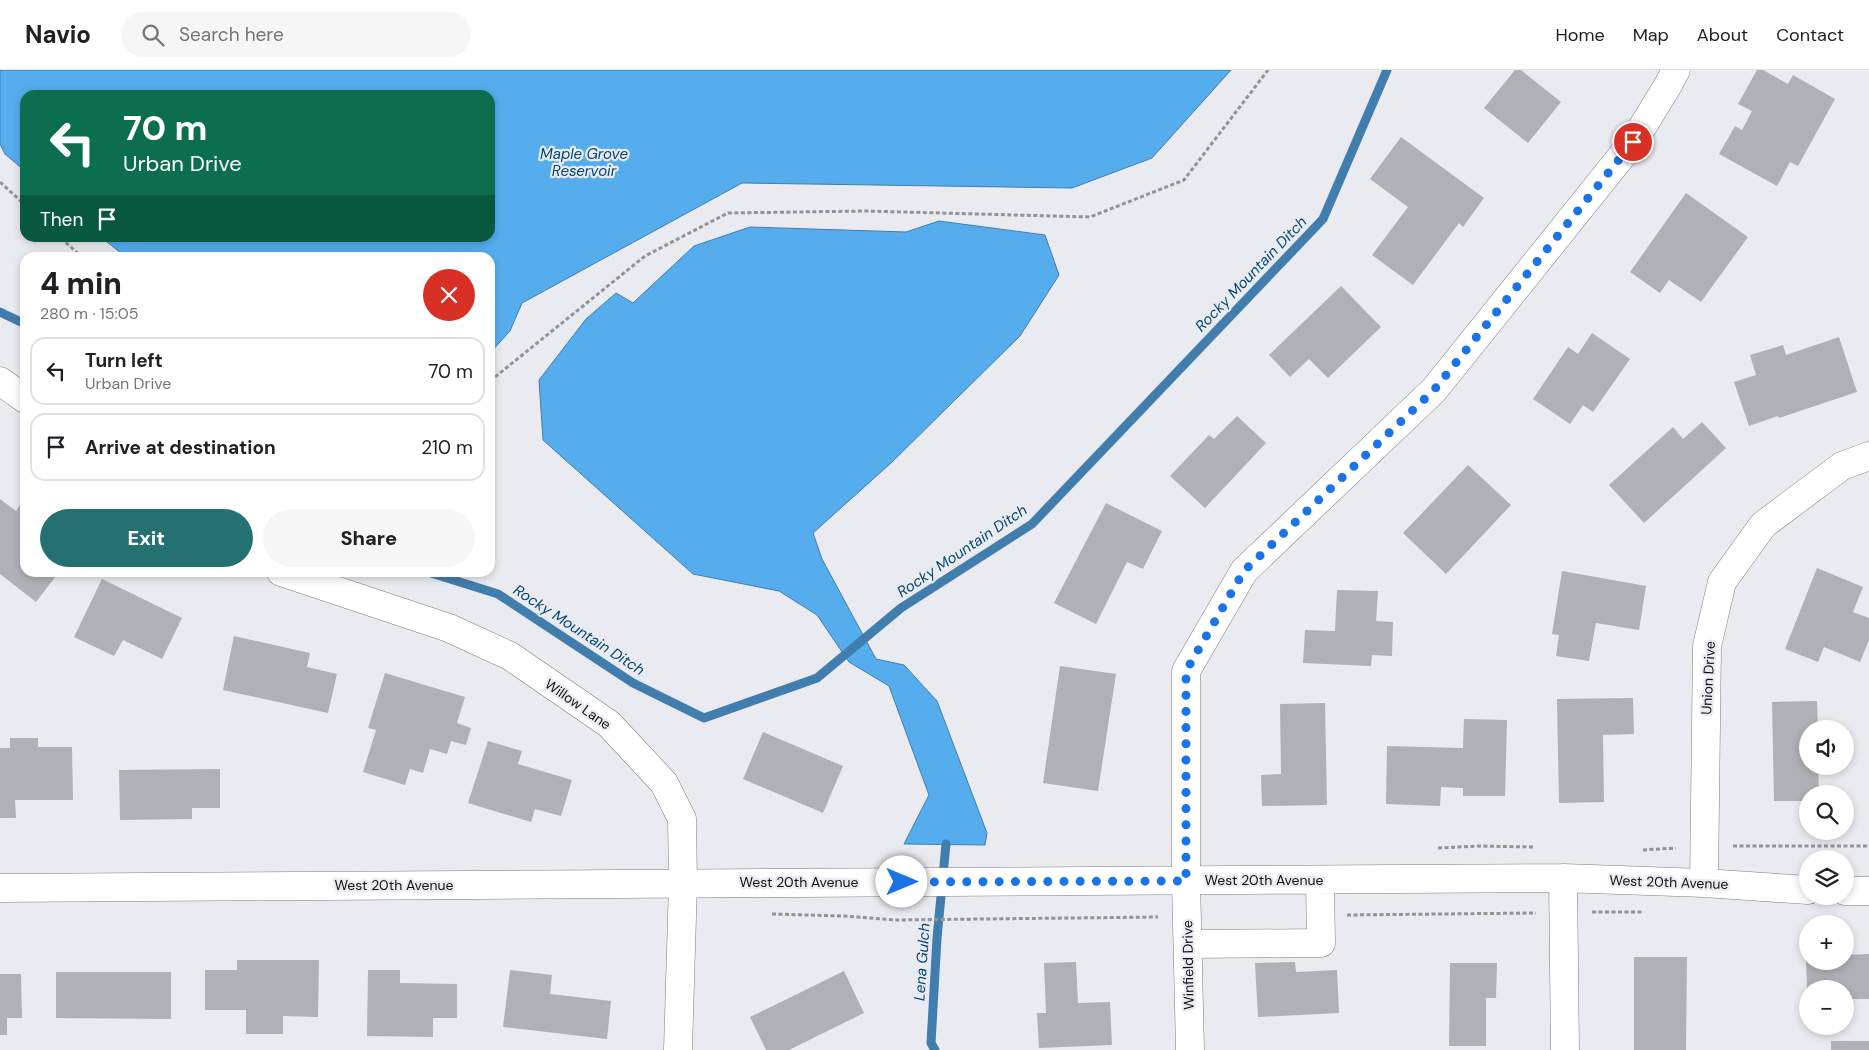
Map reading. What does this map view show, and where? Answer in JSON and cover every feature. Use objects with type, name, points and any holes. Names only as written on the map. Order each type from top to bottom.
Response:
[{"type":"street","name":"Winfield Drive","points":[[1190,1050],[1186,881],[1186,671],[1244,571],[1434,390],[1633,142],[1676,70]]},
{"type":"street","points":[[0,381],[20,395]]},
{"type":"street","name":"Union Drive","points":[[1704,883],[1707,646],[1722,582],[1763,525],[1842,466],[1869,456]]},
{"type":"street","name":"Willow Lane","points":[[296,577],[449,628],[510,656],[610,724],[664,783],[682,819],[683,883],[678,1050]]},
{"type":"street","name":"West 20th Avenue","points":[[0,888],[1563,878],[1704,883],[1799,889]]},
{"type":"street","points":[[1563,878],[1565,1050]]},
{"type":"street","points":[[1188,944],[1321,943],[1320,880]]},
{"type":"street","points":[[1854,891],[1869,891]]},
{"type":"path","points":[[495,377],[644,256],[728,213],[866,211],[1090,216],[1184,180],[1268,70]]},
{"type":"path","points":[[0,182],[20,200]]},
{"type":"path","points":[[65,242],[76,252]]},
{"type":"path","points":[[1321,916],[1652,912]]},
{"type":"path","points":[[919,920],[1187,917]]},
{"type":"water","name":"Maple Grove Reservoir","points":[[0,70],[1231,70],[1152,158],[1072,188],[742,183],[522,303],[510,331],[495,348],[495,252],[120,252],[107,242],[495,242],[495,90],[20,90],[20,167],[5,154],[0,144]]},
{"type":"water","points":[[939,221],[1045,235],[1059,275],[1020,336],[891,463],[813,533],[822,559],[876,659],[904,665],[937,701],[987,833],[985,845],[904,844],[929,795],[889,686],[849,662],[817,615],[779,591],[693,574],[543,440],[539,380],[586,319],[616,293],[633,303],[694,246],[750,227],[906,232]]},
{"type":"building","points":[[1515,70],[1521,70],[1561,102],[1528,143],[1484,108]]},
{"type":"building","points":[[1757,70],[1763,70],[1788,84],[1793,75],[1835,99],[1798,166],[1790,162],[1777,186],[1719,154],[1735,126],[1742,130],[1752,111],[1738,104]]},
{"type":"building","points":[[1401,137],[1484,198],[1463,227],[1459,223],[1413,285],[1372,255],[1408,207],[1370,179]]},
{"type":"building","points":[[1686,193],[1748,237],[1701,302],[1669,280],[1660,293],[1630,272]]},
{"type":"building","points":[[1341,286],[1381,327],[1328,378],[1309,359],[1290,377],[1269,355]]},
{"type":"building","points":[[1592,333],[1630,359],[1593,412],[1583,405],[1570,424],[1533,399],[1568,347],[1578,354]]},
{"type":"building","points":[[1839,337],[1857,392],[1749,426],[1734,382],[1756,375],[1750,355],[1783,345],[1786,355]]},
{"type":"building","points":[[1237,416],[1266,443],[1205,508],[1170,476],[1209,435],[1214,439]]},
{"type":"building","points":[[1702,422],[1726,448],[1644,523],[1609,485],[1673,427],[1683,439]]},
{"type":"building","points":[[1468,465],[1511,505],[1446,574],[1403,533]]},
{"type":"building","points":[[0,499],[16,511],[20,505],[20,577],[55,577],[36,602],[0,574]]},
{"type":"building","points":[[1106,503],[1162,531],[1143,569],[1127,562],[1096,624],[1054,603]]},
{"type":"building","points":[[1817,568],[1863,587],[1853,612],[1869,618],[1869,640],[1860,662],[1824,647],[1818,662],[1785,649]]},
{"type":"building","points":[[1562,571],[1646,586],[1639,630],[1596,623],[1589,661],[1556,656],[1559,635],[1552,634]]},
{"type":"building","points":[[102,579],[182,618],[162,659],[123,640],[114,656],[74,637]]},
{"type":"building","points":[[1337,590],[1378,591],[1376,621],[1393,622],[1392,656],[1372,655],[1371,666],[1303,663],[1305,630],[1335,631]]},
{"type":"building","points":[[234,636],[310,653],[307,667],[337,674],[328,713],[223,690]]},
{"type":"building","points":[[1060,666],[1116,674],[1098,791],[1043,783]]},
{"type":"building","points":[[385,673],[465,697],[457,723],[471,728],[466,745],[451,741],[447,754],[430,749],[423,773],[410,769],[405,785],[363,772],[376,730],[368,728]]},
{"type":"building","points":[[1633,698],[1634,734],[1603,735],[1604,802],[1559,803],[1557,699]]},
{"type":"building","points":[[1817,701],[1818,720],[1799,720],[1799,775],[1818,775],[1819,785],[1799,785],[1799,801],[1774,801],[1772,702]]},
{"type":"building","points":[[1325,703],[1327,805],[1262,806],[1261,775],[1281,774],[1280,704]]},
{"type":"building","points":[[1464,719],[1507,720],[1505,796],[1463,796],[1463,788],[1441,787],[1440,806],[1386,804],[1387,746],[1463,748]]},
{"type":"building","points":[[763,732],[843,766],[823,813],[743,779]]},
{"type":"building","points":[[10,738],[38,738],[38,747],[72,747],[73,800],[15,800],[16,818],[0,818],[0,748],[10,748]]},
{"type":"building","points":[[488,741],[522,751],[518,764],[572,780],[561,816],[535,809],[531,822],[468,803]]},
{"type":"building","points":[[220,769],[220,808],[192,808],[192,819],[120,820],[119,770]]},
{"type":"building","points":[[1869,954],[1869,999],[1854,999],[1854,980],[1807,980],[1806,970],[1854,970],[1854,955]]},
{"type":"building","points":[[1634,957],[1687,957],[1686,1050],[1634,1050]]},
{"type":"building","points":[[237,960],[319,960],[318,1017],[283,1016],[283,1034],[246,1034],[246,1010],[205,1010],[205,970],[237,970]]},
{"type":"building","points":[[1076,962],[1078,1003],[1110,1002],[1112,1045],[1039,1048],[1037,1013],[1046,1013],[1044,963]]},
{"type":"building","points":[[1295,962],[1296,972],[1337,970],[1339,1013],[1258,1017],[1255,963]]},
{"type":"building","points":[[1450,963],[1497,963],[1496,998],[1486,998],[1486,1046],[1449,1046]]},
{"type":"building","points":[[368,970],[400,970],[400,983],[457,984],[457,1018],[433,1018],[433,1037],[367,1036]]},
{"type":"building","points":[[510,970],[552,975],[550,994],[611,1001],[607,1039],[503,1027]]},
{"type":"building","points":[[844,971],[864,1013],[789,1050],[766,1050],[750,1017]]},
{"type":"building","points":[[56,972],[171,972],[171,1019],[56,1018]]},
{"type":"building","points":[[0,974],[21,974],[22,1018],[7,1018],[7,1035],[0,1035]]},
{"type":"building","points":[[1831,1041],[1869,1041],[1869,1050],[1831,1050]]},
{"type":"waterway","name":"Rocky Mountain Ditch","points":[[444,577],[498,594],[633,683],[704,718],[817,678],[901,608],[1032,524],[1323,219],[1387,70]]},
{"type":"waterway","name":"Rocky Mountain Ditch","points":[[0,312],[20,322]]},
{"type":"waterway","name":"Lena Gulch","points":[[935,1050],[931,1043],[937,938],[946,844]]},
{"type":"route","points":[[902,882],[1186,881],[1186,671],[1244,571],[1434,390],[1633,142]]}]
